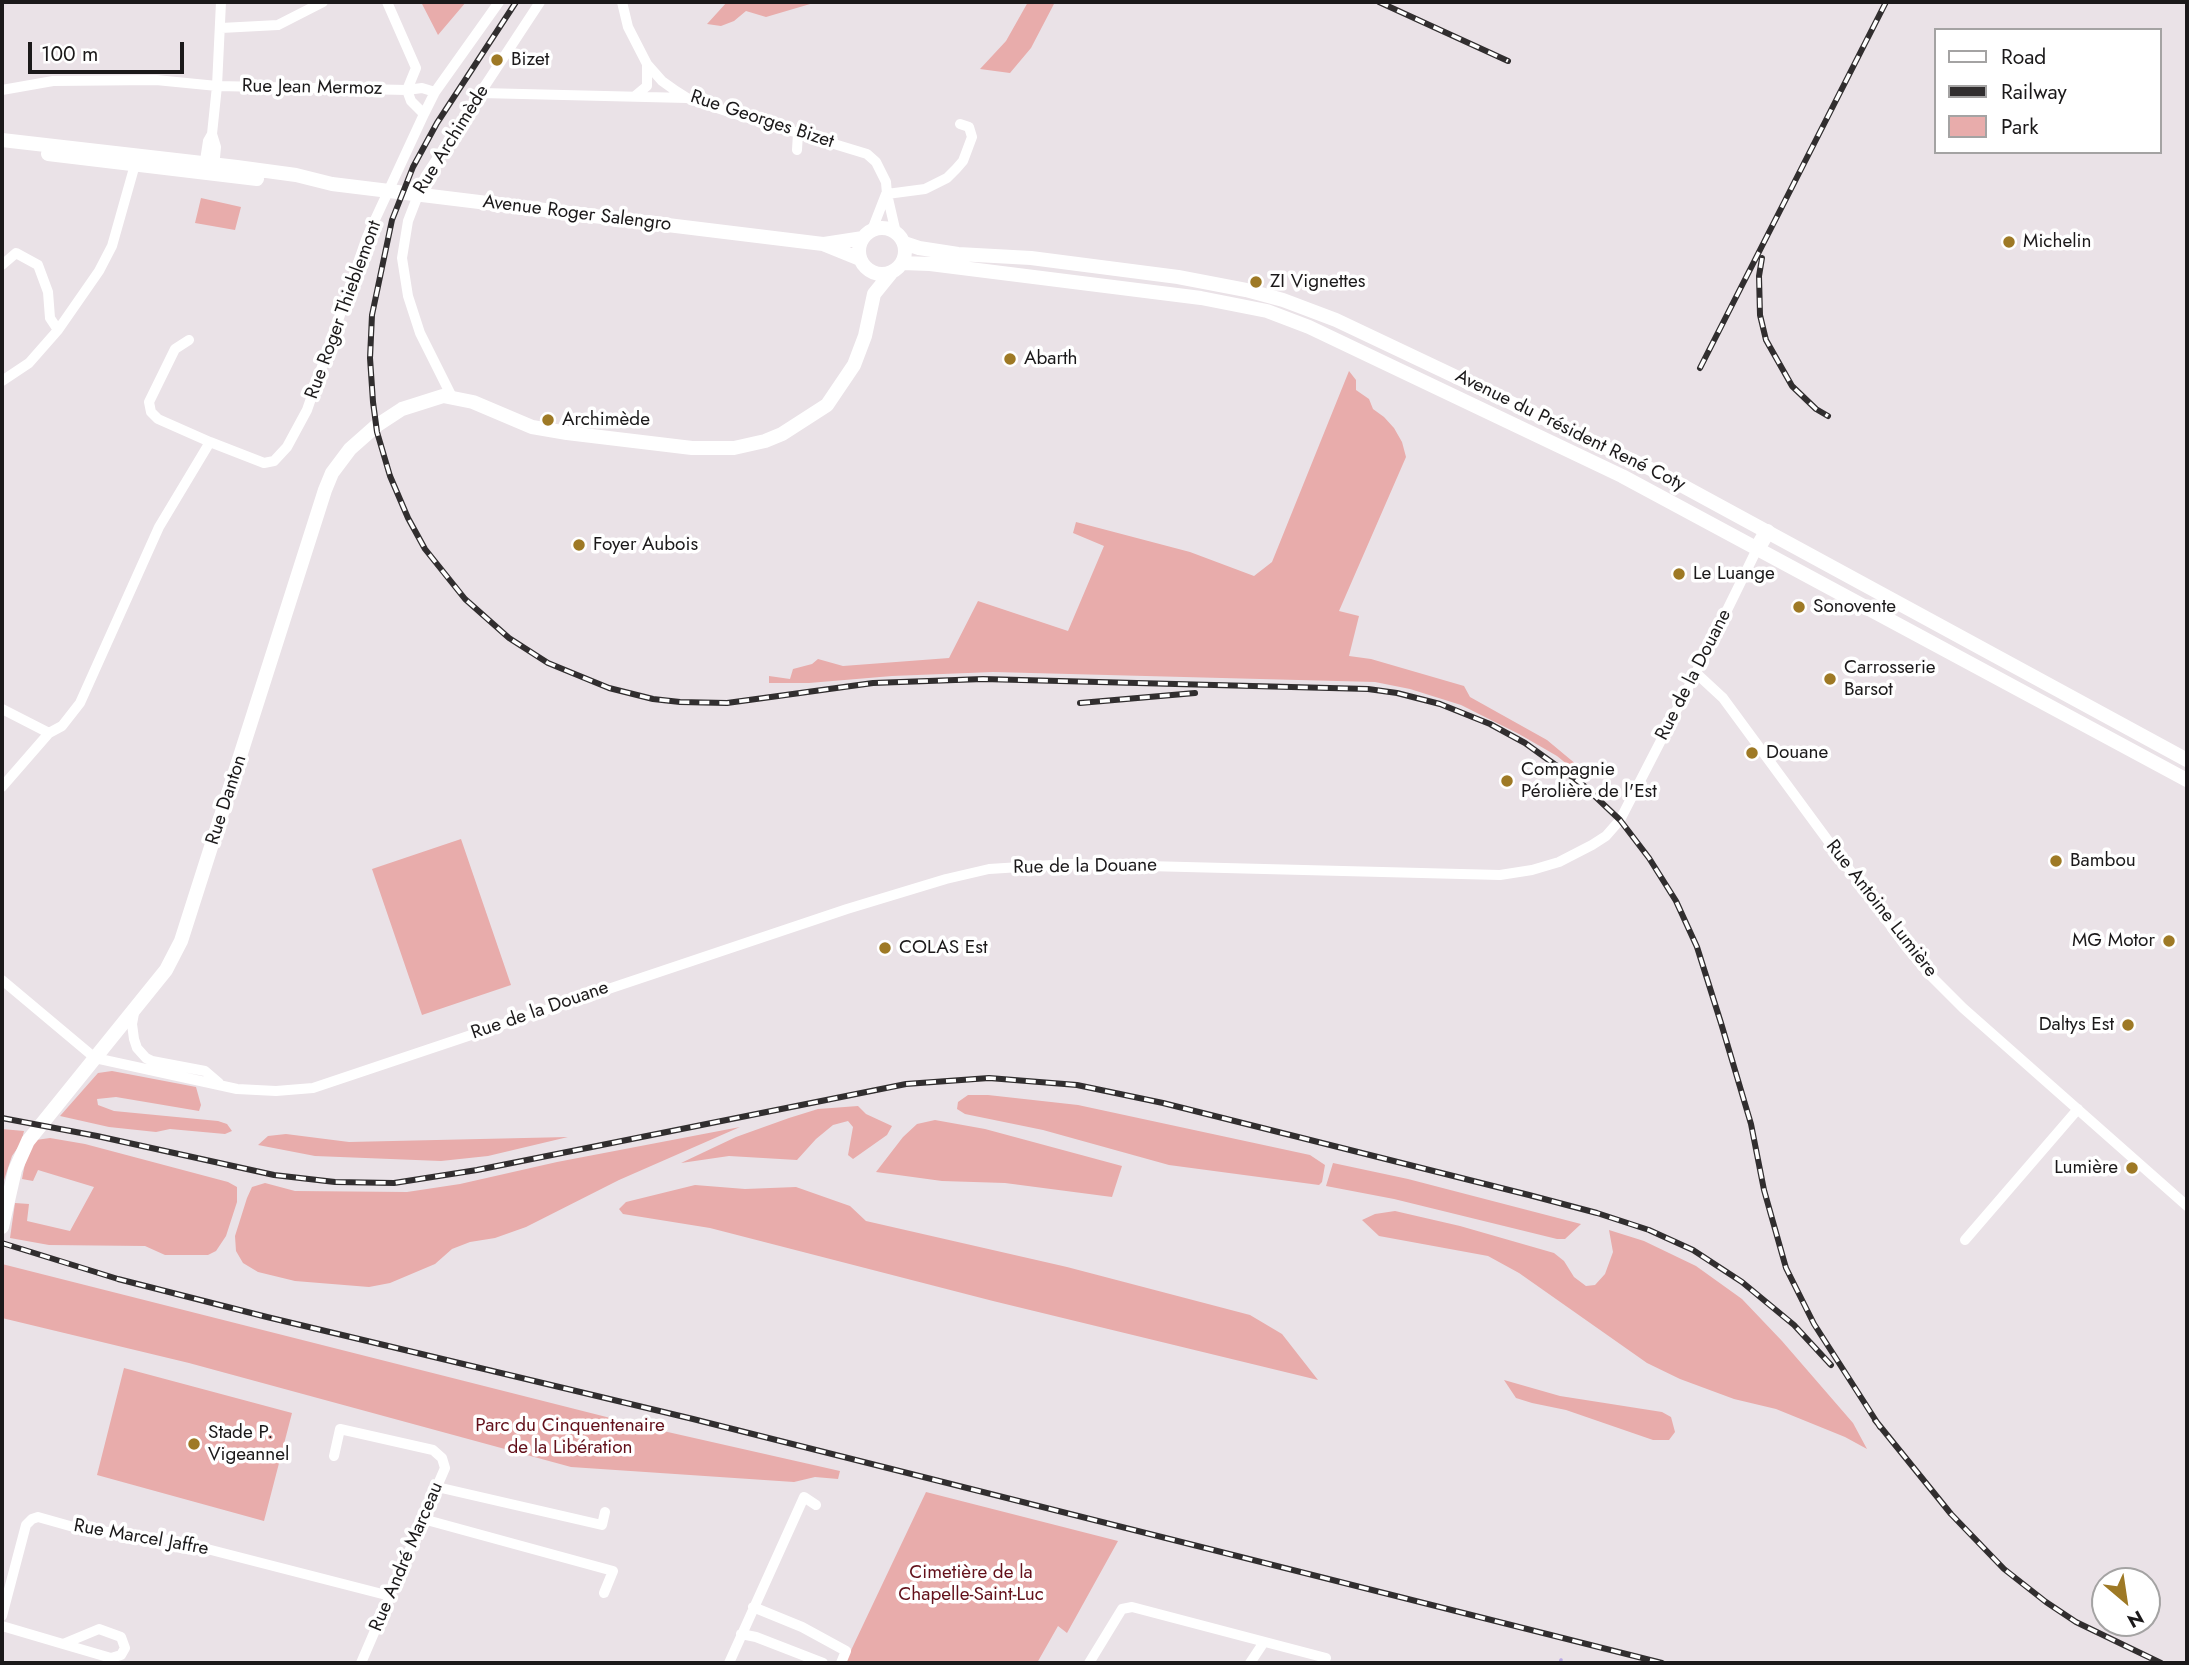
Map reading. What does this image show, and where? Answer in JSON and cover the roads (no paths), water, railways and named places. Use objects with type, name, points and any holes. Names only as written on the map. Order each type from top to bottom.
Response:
[{"type":"main road","name":"Avenue Roger Salengro","points":[[2,140],[209,168],[296,175],[332,184],[379,190],[823,244],[862,263]]},
{"type":"main road","name":"Avenue Roger Salengro","points":[[2,148],[136,159]]},
{"type":"main road","points":[[452,397],[473,402],[531,427],[567,433],[692,447],[734,448],[765,441],[794,428],[827,405],[854,365],[865,336],[874,294],[896,268],[906,250],[900,238],[885,228],[868,234],[859,248],[874,294]]},
{"type":"main road","name":"Avenue Roger Salengro","points":[[823,244],[868,234]]},
{"type":"main road","name":"Avenue du Président René Coty","points":[[900,238],[919,248],[958,254],[1056,260],[1178,277],[1246,290],[1283,300],[1365,332],[1659,473],[2187,760]]},
{"type":"main road","points":[[862,263],[876,274],[896,268]]},
{"type":"main road","name":"Avenue du Président René Coty","points":[[896,268],[930,264],[1201,298],[1267,311],[1329,335],[1622,476],[2186,779]]},
{"type":"main road","name":"Rue Danton","points":[[2,1227],[15,1170],[28,1141],[166,970],[181,941],[332,473],[350,449],[391,416],[418,402],[443,396],[452,397]]},
{"type":"main road","points":[[1757,548],[1767,532]]},
{"type":"street","points":[[209,168],[216,147],[212,134],[221,2]]},
{"type":"street","points":[[221,28],[278,25],[323,2]]},
{"type":"street","points":[[387,2],[416,68],[407,90]]},
{"type":"street","points":[[435,92],[499,2]]},
{"type":"street","name":"Rue Archimède","points":[[452,397],[420,333],[408,296],[402,258],[408,221],[425,177],[540,2]]},
{"type":"street","name":"Rue Georges Bizet","points":[[622,2],[628,27],[647,64],[662,81],[687,98],[867,153],[876,162],[886,182],[900,238]]},
{"type":"street","points":[[635,96],[647,86],[647,64]]},
{"type":"street","name":"Rue Jean Mermoz","points":[[2,90],[52,81],[156,80],[217,86],[407,90],[422,88],[435,92]]},
{"type":"street","name":"Rue Jean Mermoz","points":[[407,90],[411,101],[424,114]]},
{"type":"street","name":"Rue Roger Thieblemont","points":[[189,340],[175,349],[149,402],[151,412],[158,419],[210,442],[264,463],[274,461],[287,447],[307,410],[367,237],[435,92]]},
{"type":"street","points":[[481,93],[687,98]]},
{"type":"street","points":[[868,234],[887,194],[925,189],[947,178],[963,161],[972,137],[969,127],[960,124]]},
{"type":"street","points":[[797,149],[798,133]]},
{"type":"street","points":[[2,381],[29,362],[84,296],[112,246],[136,159]]},
{"type":"street","points":[[2,265],[16,253],[38,265],[48,292],[50,318],[58,330]]},
{"type":"street","points":[[2,787],[49,733],[62,726],[80,703],[159,527],[210,442]]},
{"type":"street","name":"Rue de la Douane","points":[[95,1058],[223,1085],[276,1091],[313,1088],[847,909],[946,879],[992,869],[1068,864],[1500,875],[1545,867],[1592,845],[1614,827],[1633,796],[1757,548]]},
{"type":"street","name":"Rue Antoine Lumière","points":[[1696,673],[1723,698],[1746,727],[1884,918],[1931,976],[1963,1008],[2187,1206]]},
{"type":"street","points":[[2,709],[49,733]]},
{"type":"street","points":[[2,980],[95,1058]]},
{"type":"street","name":"Rue de la Douane","points":[[135,1007],[132,1024],[134,1039],[137,1048],[146,1058],[205,1071],[223,1085]]},
{"type":"street","points":[[1965,1240],[2078,1109]]},
{"type":"street","name":"Rue André Marceau","points":[[334,1456],[340,1429],[433,1450],[442,1458],[445,1468],[361,1663]]},
{"type":"street","points":[[437,1487],[602,1525],[605,1512]]},
{"type":"street","points":[[729,1663],[804,1497],[816,1505]]},
{"type":"street","name":"Rue Marcel Jaffre","points":[[2,1616],[26,1525],[38,1517],[78,1528],[176,1541],[390,1596]]},
{"type":"street","points":[[424,1519],[613,1571],[604,1593]]},
{"type":"street","points":[[753,1607],[802,1627],[846,1651],[841,1663]]},
{"type":"street","points":[[1089,1663],[1122,1609],[1132,1607],[1326,1658]]},
{"type":"street","points":[[2,1626],[63,1644],[111,1658],[121,1655],[125,1648],[121,1637],[99,1629],[63,1644]]},
{"type":"street","points":[[741,1634],[756,1637],[823,1663]]},
{"type":"street","points":[[1250,1663],[1264,1642]]},
{"type":"railway","points":[[516,2],[437,123],[413,167],[392,220],[372,315],[370,358],[373,402],[377,432],[390,476],[425,549],[465,599],[509,638],[548,663],[609,688],[653,699],[727,703],[873,683],[983,679],[1368,689],[1440,704],[1490,724],[1525,743],[1582,784],[1620,820],[1649,858],[1676,901],[1697,947],[1721,1023],[1751,1124],[1764,1190],[1786,1268],[1814,1324],[1880,1427]]},
{"type":"railway","points":[[1379,2],[1508,61]]},
{"type":"railway","points":[[1700,368],[1886,2]]},
{"type":"railway","points":[[1762,258],[1759,276],[1760,315],[1766,340],[1792,386],[1816,409],[1828,416]]},
{"type":"railway","points":[[1080,703],[1195,693]]},
{"type":"railway","points":[[2,1118],[274,1175],[335,1182],[394,1183],[477,1170],[906,1084],[989,1078],[1077,1085],[1163,1103],[1529,1195],[1649,1230],[1693,1250],[1742,1282],[1794,1325],[1831,1365]]},
{"type":"railway","points":[[2,1243],[118,1279],[267,1317],[693,1419],[1662,1663]]},
{"type":"railway","points":[[1875,1420],[1951,1514],[2004,1569],[2076,1622],[2161,1663]]},
{"type":"place","name":"Bizet","points":[[497,60]]},
{"type":"place","name":"Michelin","points":[[2009,242]]},
{"type":"place","name":"ZI Vignettes","points":[[1256,282]]},
{"type":"place","name":"Abarth","points":[[1010,359]]},
{"type":"place","name":"Archimède","points":[[548,420]]},
{"type":"place","name":"Foyer Aubois","points":[[579,545]]},
{"type":"place","name":"Le Luange","points":[[1679,574]]},
{"type":"place","name":"Sonovente","points":[[1799,607]]},
{"type":"place","name":"Carrosserie Barsot","points":[[1830,679]]},
{"type":"place","name":"Douane","points":[[1752,753]]},
{"type":"place","name":"Compagnie Pérolière de l'Est","points":[[1507,781]]},
{"type":"place","name":"Bambou","points":[[2056,861]]},
{"type":"place","name":"MG Motor","points":[[2169,941]]},
{"type":"place","name":"COLAS Est","points":[[885,948]]},
{"type":"place","name":"Daltys Est","points":[[2128,1025]]},
{"type":"place","name":"Lumière","points":[[2132,1168]]},
{"type":"place","name":"Stade P. Vigeannel","points":[[194,1444]]},
{"type":"park label","name":"Parc du Cinquentenaire de la Libération","points":[[570,1437]]},
{"type":"park label","name":"Cimetière de la Chapelle-Saint-Luc","points":[[971,1584]]}]
